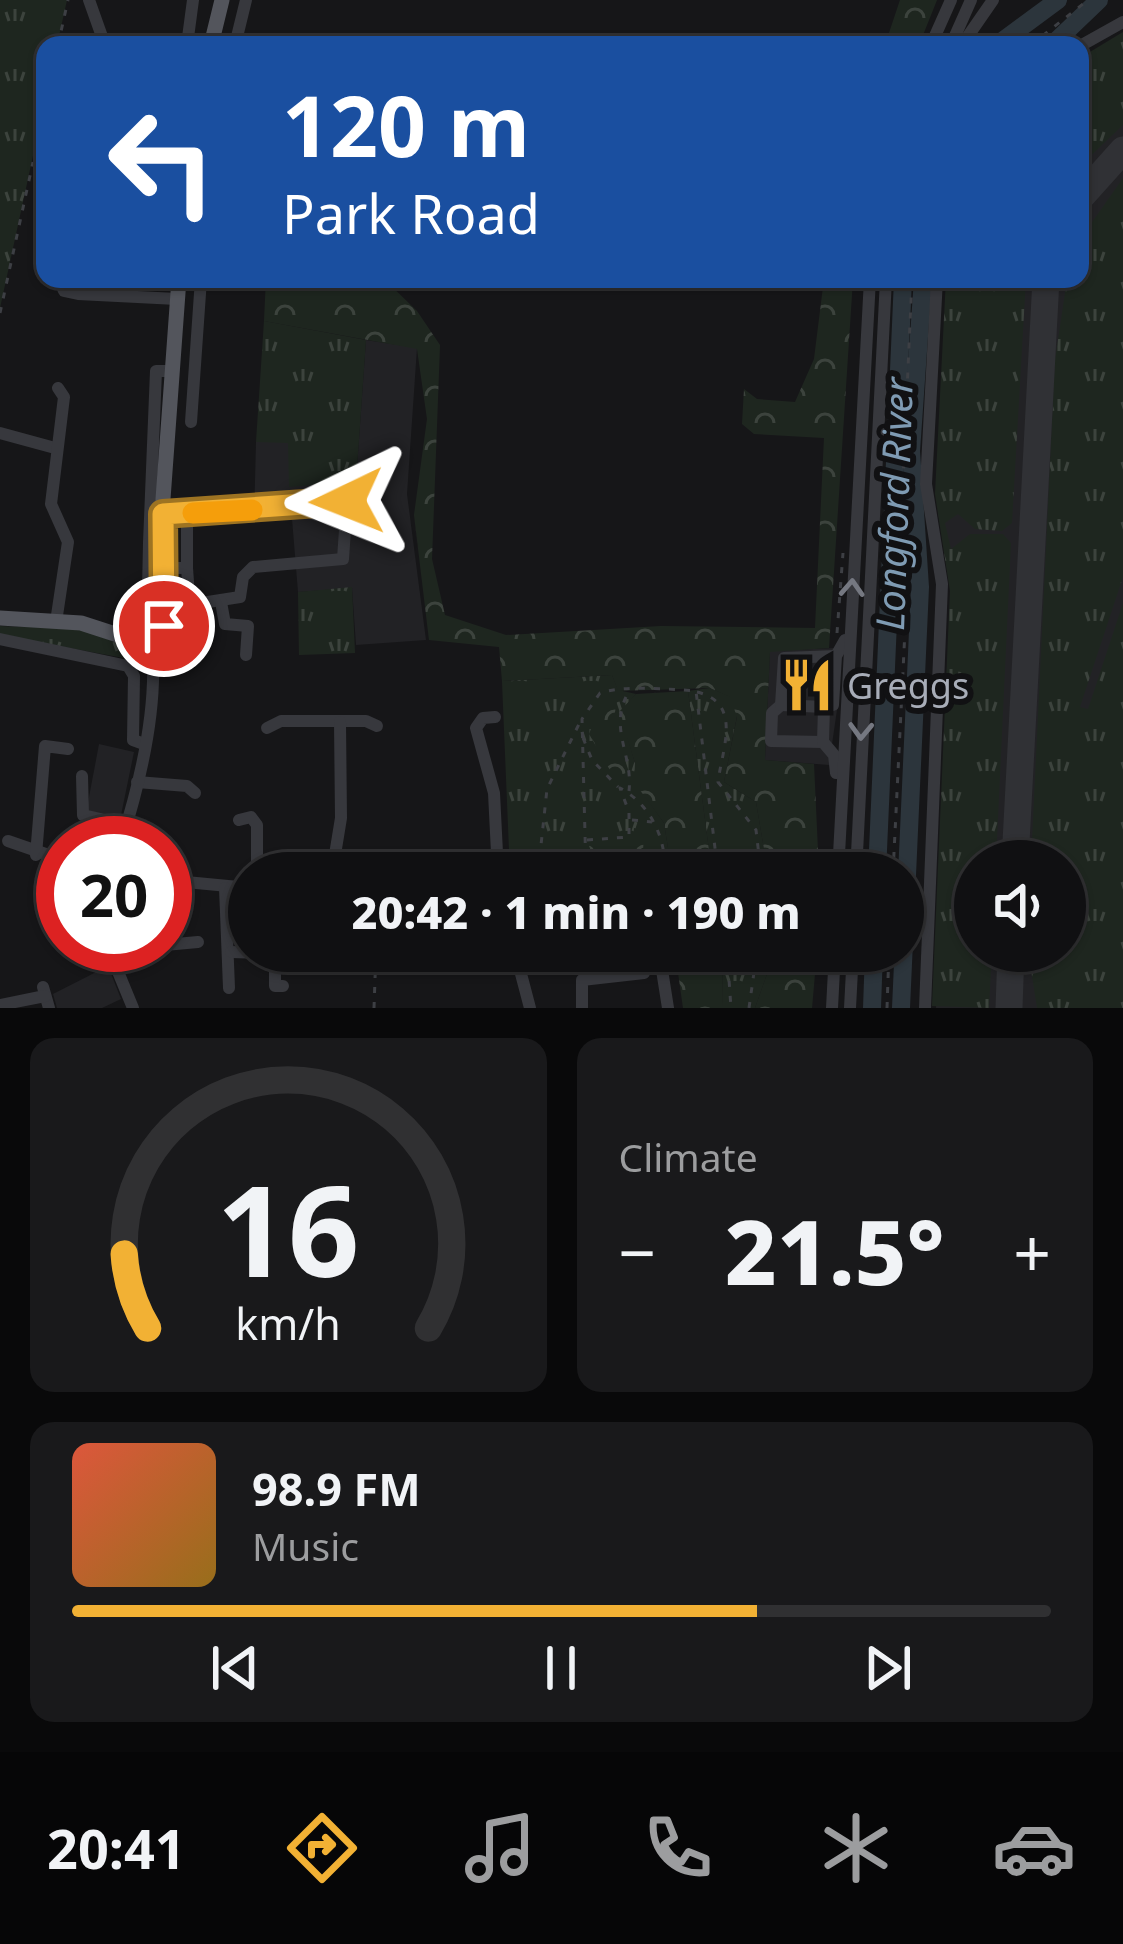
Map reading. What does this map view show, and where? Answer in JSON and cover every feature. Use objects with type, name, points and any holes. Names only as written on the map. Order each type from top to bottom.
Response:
[{"type":"main road","points":[[213,36],[222,0]]},
{"type":"main road","points":[[0,618],[102,628],[152,646],[164,626],[165,568],[156,543],[163,514],[178,288]]},
{"type":"street","points":[[89,0],[102,36]]},
{"type":"street","points":[[188,36],[193,0]]},
{"type":"street","points":[[237,36],[246,0]]},
{"type":"street","points":[[935,36],[951,0]]},
{"type":"street","points":[[956,36],[971,0]]},
{"type":"street","points":[[968,36],[992,0]]},
{"type":"street","points":[[1089,41],[1123,22]]},
{"type":"street","points":[[63,288],[78,294],[177,298]]},
{"type":"street","points":[[191,422],[201,288]]},
{"type":"street","points":[[839,852],[869,288]]},
{"type":"street","points":[[857,852],[886,288]]},
{"type":"street","points":[[925,1008],[942,584],[926,484],[937,288]]},
{"type":"street","points":[[148,590],[156,543],[156,371],[172,371]]},
{"type":"street","points":[[56,622],[68,542],[51,504],[64,398],[58,388]]},
{"type":"street","points":[[170,398],[193,399]]},
{"type":"street","points":[[0,433],[55,448]]},
{"type":"street","points":[[163,514],[347,501],[343,559],[253,567],[243,577],[240,597],[221,602],[195,604],[189,596],[187,526]]},
{"type":"street","points":[[165,568],[187,568]]},
{"type":"street","points":[[221,602],[224,624],[248,626],[246,655]]},
{"type":"street","points":[[781,704],[833,705],[836,649],[850,629]]},
{"type":"street","points":[[0,640],[128,666],[134,676],[133,740],[144,744]]},
{"type":"street","points":[[121,816],[137,782],[144,744],[154,672],[152,646]]},
{"type":"street","points":[[823,742],[771,741],[772,713],[781,704],[784,658],[836,649]]},
{"type":"street","points":[[824,707],[823,742],[834,754],[839,834]]},
{"type":"street","points":[[495,716],[483,718],[476,728],[494,793],[497,852]]},
{"type":"street","points":[[267,728],[281,721],[377,726]]},
{"type":"street","points":[[335,852],[340,818],[340,722]]},
{"type":"street","points":[[39,816],[45,746],[68,749]]},
{"type":"street","points":[[82,776],[83,815],[87,816]]},
{"type":"street","points":[[137,782],[187,786],[195,793]]},
{"type":"street","points":[[239,820],[251,817],[257,825],[256,852]]},
{"type":"street","points":[[8,841],[36,854]]},
{"type":"street","points":[[192,884],[225,888],[228,920]]},
{"type":"street","points":[[192,943],[198,942]]},
{"type":"street","points":[[117,972],[133,1008]]},
{"type":"street","points":[[230,972],[230,988]]},
{"type":"street","points":[[273,972],[275,986],[283,986]]},
{"type":"street","points":[[520,972],[529,1008]]},
{"type":"street","points":[[832,1008],[834,972]]},
{"type":"street","points":[[850,1008],[852,972]]},
{"type":"street","points":[[582,1008],[581,974],[654,973],[668,1008]]},
{"type":"street","points":[[0,1005],[46,997]]},
{"type":"path","points":[[60,36],[68,0]]},
{"type":"path","points":[[1042,36],[1088,0]]},
{"type":"path","points":[[0,313],[36,148]]},
{"type":"path","points":[[894,852],[907,610],[903,479],[913,288]]},
{"type":"path","points":[[836,649],[841,580]]},
{"type":"path","points":[[540,852],[547,789],[557,758],[582,719],[600,693],[627,694],[647,686],[713,696],[725,710],[728,736],[718,782],[756,830],[759,852]]},
{"type":"path","points":[[696,691],[715,852]]},
{"type":"path","points":[[627,694],[618,729],[632,768],[628,793]]},
{"type":"path","points":[[582,719],[584,852]]},
{"type":"path","points":[[582,735],[592,760],[654,822],[660,852]]},
{"type":"path","points":[[584,847],[590,838],[629,837],[630,820],[620,788]]},
{"type":"path","points":[[630,820],[654,822]]},
{"type":"path","points":[[374,1008],[375,972]]},
{"type":"path","points":[[728,972],[731,1008]]},
{"type":"path","points":[[749,1008],[754,972]]},
{"type":"path","points":[[887,1008],[889,972]]},
{"type":"shaded area","points":[[1123,37],[1123,1008],[936,1008],[956,561],[948,557],[938,514],[952,288],[1089,288],[1089,58]]},
{"type":"shaded area","points":[[366,340],[417,348],[407,494],[426,640],[356,645],[352,588],[298,592],[292,519],[254,519],[256,442],[289,442],[338,479],[356,482]]},
{"type":"shaded area","points":[[835,648],[838,703],[829,765],[765,760],[770,651]]},
{"type":"shaded area","points":[[99,744],[134,752],[121,816],[86,813]]},
{"type":"shaded area","points":[[96,972],[110,972],[121,999],[102,1008],[57,1008],[53,994]]},
{"type":"green space","points":[[0,0],[67,0],[59,36],[36,36],[36,142],[0,308]]},
{"type":"green space","points":[[900,0],[937,0],[923,36],[888,36]]},
{"type":"green space","points":[[1123,32],[1123,125],[1089,157],[1089,53]]},
{"type":"green space","points":[[1123,178],[1123,577],[1080,707],[1088,709],[1123,603],[1123,1008],[1037,1008],[1031,972],[1086,972],[1086,840],[1032,840],[1055,360],[1066,288],[1089,288],[1089,227]]},
{"type":"green space","points":[[266,288],[393,288],[417,311],[440,345],[432,559],[445,615],[506,635],[661,626],[815,628],[824,438],[754,434],[742,424],[744,389],[757,399],[795,402],[814,359],[823,288],[852,288],[829,648],[770,652],[765,760],[814,764],[818,852],[764,852],[756,802],[724,782],[737,717],[730,697],[710,688],[618,691],[612,675],[502,681],[499,647],[429,640],[414,515],[427,419],[417,349],[264,321]]},
{"type":"green space","points":[[946,288],[1025,288],[1012,523],[1002,531],[975,529],[958,514],[945,523],[951,549],[970,534],[1003,534],[1011,543],[997,840],[954,840],[954,972],[991,972],[989,1008],[932,1006],[950,591],[935,494]]},
{"type":"green space","points":[[264,321],[366,340],[356,482],[289,487],[288,443],[256,442]]},
{"type":"green space","points":[[352,587],[355,653],[299,655],[298,592]]},
{"type":"green space","points":[[0,626],[94,633],[127,648],[140,661],[0,635]]},
{"type":"green space","points":[[612,675],[618,690],[636,694],[620,712],[635,763],[635,782],[664,823],[669,852],[509,852],[502,681]]},
{"type":"green space","points":[[710,688],[731,697],[737,716],[724,782],[756,802],[764,852],[709,852],[688,691]]},
{"type":"green space","points":[[688,691],[709,852],[669,852],[664,823],[634,782],[635,763],[619,712],[636,694]]},
{"type":"green space","points":[[605,692],[618,694],[613,724],[629,772],[614,777],[589,734]]},
{"type":"green space","points":[[634,828],[644,830],[643,852],[623,852],[632,847]]},
{"type":"green space","points":[[602,842],[614,852],[592,852],[589,846]]},
{"type":"green space","points":[[678,972],[722,972],[723,1008],[683,1008]]},
{"type":"green space","points":[[722,972],[767,972],[755,1008],[723,1008]]},
{"type":"green space","points":[[815,972],[812,1008],[755,1008],[767,974]]},
{"type":"waterway","name":"Longford River","points":[[1009,36],[1058,0]]},
{"type":"waterway","points":[[1061,36],[1099,0]]},
{"type":"waterway","name":"Longford River","points":[[878,852],[903,288]]},
{"type":"waterway","points":[[901,1008],[920,587],[911,451],[922,288]]},
{"type":"waterway","name":"Longford River","points":[[872,1008],[873,972]]},
{"type":"taxiway","points":[[1089,188],[1123,150]]},
{"type":"taxiway","points":[[1016,840],[1046,288]]},
{"type":"taxiway","points":[[1009,1008],[1010,972]]},
{"type":"slow traffic","points":[[193,513],[252,510]]},
{"type":"place","name":"Greggs","points":[[807,685]]},
{"type":"route","points":[[164,626],[163,514],[347,501]]}]
